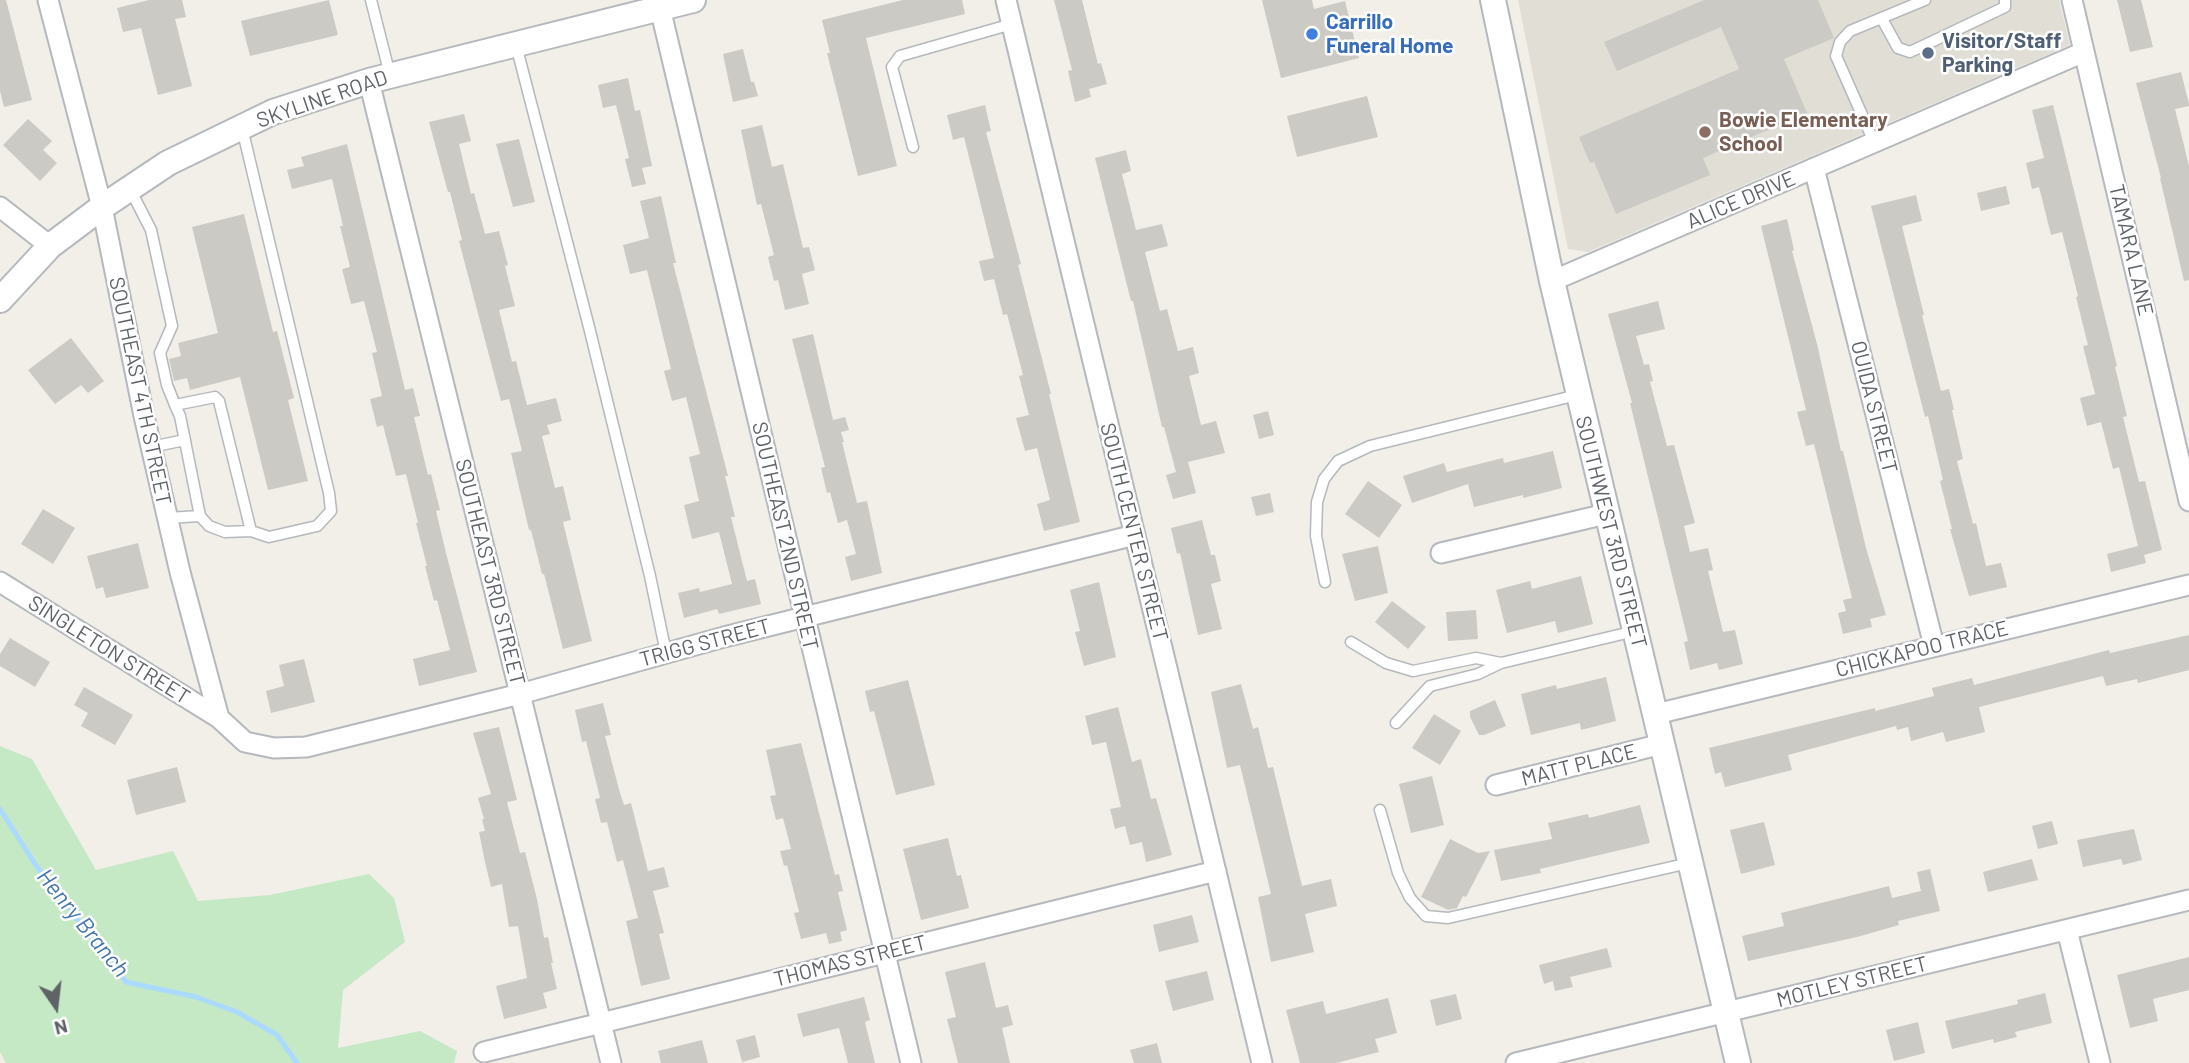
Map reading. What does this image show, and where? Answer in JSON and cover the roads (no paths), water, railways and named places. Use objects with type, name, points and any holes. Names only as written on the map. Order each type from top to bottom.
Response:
[{"type":"street","name":"SOUTHEAST 4TH STREET","points":[[48,0],[102,207],[167,518],[219,718]]},
{"type":"street","name":"SKYLINE ROAD","points":[[0,300],[50,246],[102,207],[169,163],[273,113],[380,78],[693,0]]},
{"type":"street","name":"SOUTH CENTER STREET","points":[[1006,0],[1262,1063]]},
{"type":"street","name":"SOUTHWEST 3RD STREET","points":[[1493,0],[1578,395],[1738,1063]]},
{"type":"street","name":"TAMARA LANE","points":[[2072,0],[2189,501]]},
{"type":"street","name":"SOUTHEAST 2ND STREET","points":[[660,8],[911,1063]]},
{"type":"street","name":"ALICE DRIVE","points":[[1552,281],[2084,52]]},
{"type":"street","name":"SOUTHEAST 3RD STREET","points":[[380,78],[520,694],[611,1063]]},
{"type":"street","name":"OUIDA STREET","points":[[1814,168],[1934,646]]},
{"type":"street","points":[[0,207],[50,246]]},
{"type":"street","points":[[1441,553],[1606,513]]},
{"type":"street","name":"TRIGG STREET","points":[[219,718],[245,741],[274,748],[306,747],[520,694],[804,617],[1135,535]]},
{"type":"street","name":"SINGLETON STREET","points":[[0,582],[219,718]]},
{"type":"street","name":"CHICKAPOO TRACE","points":[[1656,714],[2189,585]]},
{"type":"street","name":"MATT PLACE","points":[[1496,785],[1662,744]]},
{"type":"street","name":"THOMAS STREET","points":[[484,1052],[1216,871]]},
{"type":"street","name":"MOTLEY STREET","points":[[1516,1063],[2189,900]]},
{"type":"street","points":[[2067,930],[2100,1063]]},
{"type":"lane","points":[[371,0],[380,78]]},
{"type":"lane","points":[[1874,142],[1836,56],[1840,42],[1850,31],[1924,0]]},
{"type":"lane","points":[[1882,19],[1898,48],[1910,52],[2005,6],[2005,0]]},
{"type":"lane","points":[[913,147],[892,67],[900,56],[1012,24]]},
{"type":"lane","points":[[516,44],[589,327],[650,576],[666,653]]},
{"type":"lane","points":[[130,189],[151,230],[172,326],[160,353],[167,385],[180,416],[200,516],[209,526],[225,532],[251,531],[269,537],[317,526],[331,511],[329,493],[242,128]]},
{"type":"lane","points":[[1325,582],[1316,536],[1317,502],[1324,479],[1338,461],[1370,446],[1578,395]]},
{"type":"lane","points":[[175,405],[215,397],[219,401],[251,531]]},
{"type":"lane","points":[[151,447],[185,440]]},
{"type":"lane","points":[[167,518],[200,516]]},
{"type":"lane","points":[[1396,723],[1430,685],[1478,674],[1501,663],[1635,631]]},
{"type":"lane","points":[[1351,642],[1386,663],[1413,671],[1476,658],[1501,663]]},
{"type":"lane","points":[[1380,810],[1398,873],[1410,898],[1426,916],[1448,918],[1690,863]]},
{"type":"waterway","name":"Henry Branch","points":[[0,809],[35,864],[126,982],[196,997],[237,1012],[277,1035],[297,1063]]},
{"type":"place","name":"Carrillo Funeral Home","points":[[1312,34]]},
{"type":"place","name":"Visitor/Staff Parking","points":[[1928,53]]},
{"type":"place","name":"Bowie Elementary School","points":[[1705,132]]}]
